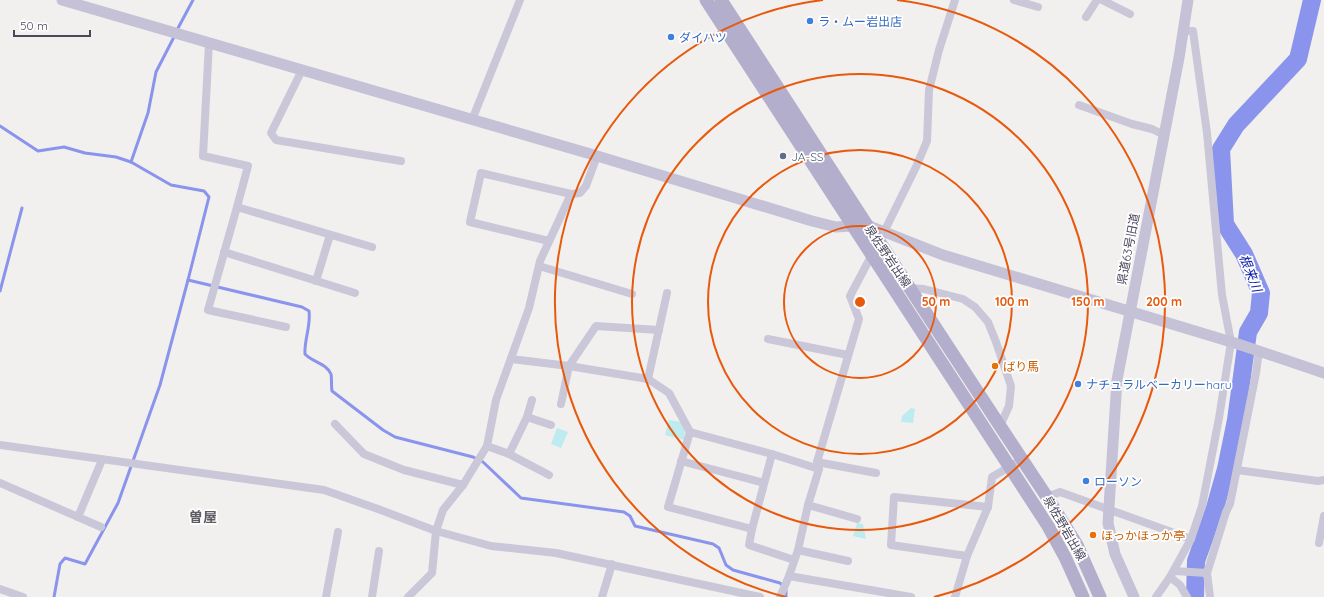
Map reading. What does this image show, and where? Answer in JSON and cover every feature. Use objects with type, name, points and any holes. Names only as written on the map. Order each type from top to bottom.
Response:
[{"type":"main road","name":"泉佐野岩出線","points":[[706,0],[1048,526],[1065,557],[1083,597]]},
{"type":"main road","name":"泉佐野岩出線","points":[[721,0],[867,225],[882,236],[909,288],[1023,459],[1077,545],[1100,597]]},
{"type":"street","points":[[62,0],[597,156],[812,221],[836,227],[867,225]]},
{"type":"street","points":[[472,120],[520,0]]},
{"type":"street","points":[[911,597],[784,587],[798,550],[818,466],[859,319],[850,296],[882,236],[927,141],[929,90],[939,50],[955,0]]},
{"type":"street","points":[[1014,0],[1038,7]]},
{"type":"street","points":[[1086,17],[1097,0]]},
{"type":"street","points":[[1102,0],[1130,14]]},
{"type":"street","name":"県道63号旧道","points":[[1134,597],[1115,554],[1108,523],[1117,380],[1184,31],[1188,0]]},
{"type":"street","points":[[1156,597],[1172,574],[1191,539],[1202,506],[1234,343],[1222,295],[1207,133],[1193,31],[1184,31]]},
{"type":"street","points":[[209,43],[203,156],[248,166],[208,310],[286,327]]},
{"type":"street","points":[[302,70],[270,133],[276,140],[402,161]]},
{"type":"street","points":[[1079,105],[1132,124],[1152,129],[1164,135]]},
{"type":"street","points":[[549,241],[470,222],[481,173],[572,194],[580,193],[586,186],[597,156]]},
{"type":"street","points":[[408,597],[432,573],[436,531],[444,510],[463,485],[487,446],[496,400],[529,308],[539,266],[549,241],[572,194]]},
{"type":"street","points":[[237,207],[372,247]]},
{"type":"street","points":[[316,281],[330,235]]},
{"type":"street","points":[[882,236],[1257,350],[1324,373]]},
{"type":"street","points":[[224,252],[355,293]]},
{"type":"street","points":[[539,266],[632,294]]},
{"type":"street","points":[[909,288],[924,289],[963,299],[976,307],[988,322],[1011,386],[1009,406],[1000,426]]},
{"type":"street","points":[[648,379],[666,293]]},
{"type":"street","points":[[561,404],[569,366],[596,326],[658,330]]},
{"type":"street","points":[[768,338],[848,355]]},
{"type":"street","points":[[1210,597],[1205,573],[1230,504],[1256,373],[1257,350]]},
{"type":"street","points":[[511,359],[569,366],[648,379],[670,393],[690,432],[668,507],[752,530]]},
{"type":"street","points":[[509,454],[527,418],[532,400]]},
{"type":"street","points":[[527,418],[551,425]]},
{"type":"street","points":[[335,424],[364,454],[404,470],[463,485]]},
{"type":"street","points":[[690,432],[818,466],[876,473]]},
{"type":"street","points":[[0,445],[324,490],[378,508],[436,531],[491,546],[556,553],[760,597]]},
{"type":"street","points":[[487,446],[509,454],[549,475]]},
{"type":"street","points":[[772,454],[749,545],[794,560]]},
{"type":"street","points":[[955,597],[967,556],[988,507],[992,477],[1023,459]]},
{"type":"street","points":[[78,517],[102,460]]},
{"type":"street","points":[[682,461],[764,483]]},
{"type":"street","points":[[1237,470],[1318,481],[1324,480]]},
{"type":"street","points":[[0,483],[101,527]]},
{"type":"street","points":[[1047,497],[1060,492],[1191,539]]},
{"type":"street","points":[[967,556],[891,545],[894,497],[988,507]]},
{"type":"street","points":[[808,505],[857,520]]},
{"type":"street","points":[[1319,543],[1324,519]]},
{"type":"street","points":[[326,597],[338,532]]},
{"type":"street","points":[[798,550],[848,562]]},
{"type":"street","points":[[372,597],[379,551]]},
{"type":"street","points":[[602,597],[612,564]]},
{"type":"street","points":[[1172,574],[1184,572],[1205,573]]},
{"type":"street","points":[[1172,574],[1187,597]]},
{"type":"street","points":[[0,589],[23,597]]},
{"type":"shaded area","points":[[911,408],[915,409],[913,423],[901,422],[902,416]]},
{"type":"shaded area","points":[[669,420],[681,422],[685,430],[684,440],[665,435]]},
{"type":"shaded area","points":[[557,428],[568,432],[561,448],[551,444]]},
{"type":"shaded area","points":[[857,523],[863,524],[866,539],[853,536]]},
{"type":"waterway","points":[[177,30],[193,0]]},
{"type":"waterway","name":"根来川","points":[[1195,597],[1196,561],[1215,508],[1226,469],[1236,420],[1248,332],[1259,313],[1261,293],[1244,254],[1225,224],[1221,149],[1236,125],[1298,59],[1312,0]]},
{"type":"waterway","points":[[131,162],[148,113],[156,72],[175,35]]},
{"type":"waterway","points":[[0,126],[38,151],[64,147],[85,153],[116,157],[131,162],[171,185],[204,191],[209,197],[188,280],[302,307],[309,311],[305,354],[329,370],[331,374],[332,391],[383,430],[395,437],[473,457],[483,462],[521,498],[624,512],[630,516],[635,526],[713,544],[719,548],[726,565],[733,570],[780,583],[783,586]]},
{"type":"waterway","points":[[0,291],[22,208]]},
{"type":"waterway","points":[[54,597],[60,564],[65,558],[85,564],[118,503],[160,385],[188,280]]},
{"type":"waterway","points":[[786,590],[786,597]]},
{"type":"place","name":"ラ・ムー岩出店","points":[[810,21]]},
{"type":"place","name":"ダイハツ","points":[[671,37]]},
{"type":"place","name":"JA-SS","points":[[783,156]]},
{"type":"place","name":"ばり馬","points":[[995,366]]},
{"type":"place","name":"ナチュラルベーカリーharu","points":[[1078,384]]},
{"type":"place","name":"ローソン","points":[[1086,481]]},
{"type":"place","name":"ほっかほっか亭","points":[[1093,535]]},
{"type":"district","name":"曽屋","points":[[203,517]]}]
